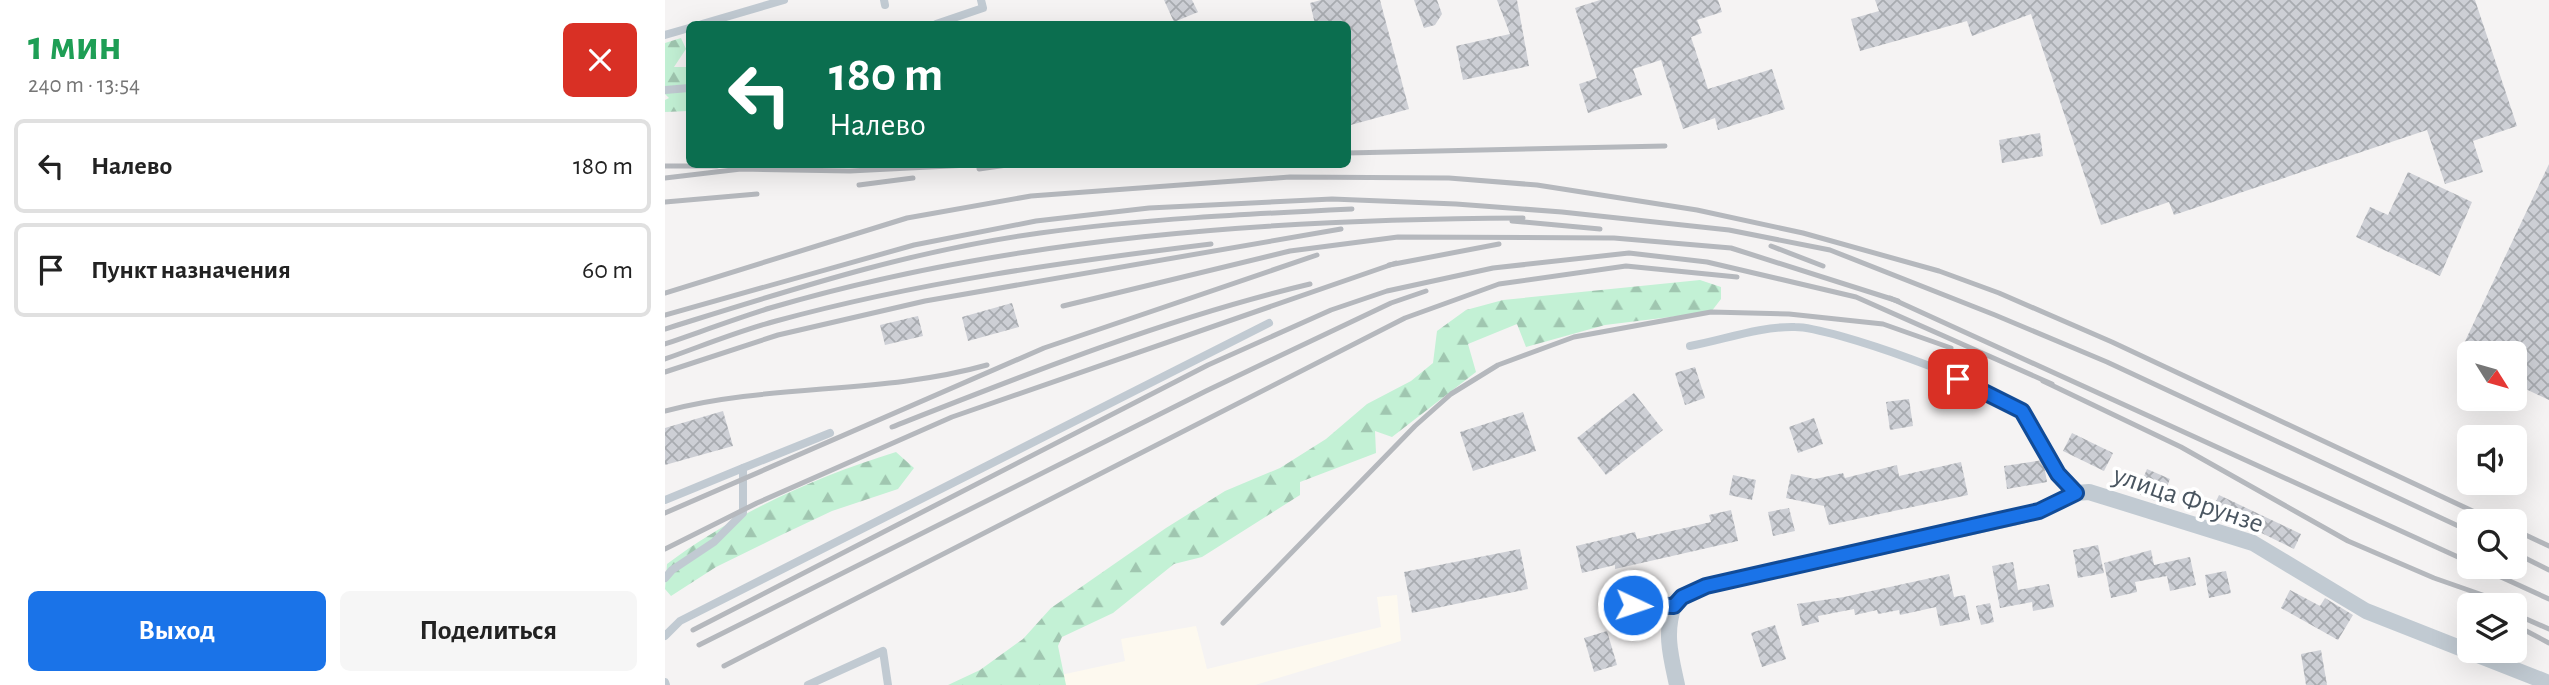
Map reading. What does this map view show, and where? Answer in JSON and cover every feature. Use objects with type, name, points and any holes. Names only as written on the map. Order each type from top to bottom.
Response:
[{"type":"street","name":"улица Фрунзе","points":[[1674,606],[1682,597],[1706,586],[2039,511],[2076,493],[2101,495],[2253,543],[2366,611],[2549,683]]},
{"type":"street","points":[[1633,605],[1674,606],[1668,631],[1668,645],[1677,685]]},
{"type":"lane","points":[[712,21],[785,0]]},
{"type":"lane","points":[[946,21],[977,12],[982,8],[981,0]]},
{"type":"lane","points":[[665,35],[686,29]]},
{"type":"lane","points":[[665,90],[686,88]]},
{"type":"lane","points":[[665,636],[680,621],[1269,323]]},
{"type":"lane","points":[[1690,346],[1791,327],[1809,327],[1909,359],[2000,397],[2022,411],[2058,474],[2076,493]]},
{"type":"lane","points":[[665,500],[830,433]]},
{"type":"lane","points":[[665,578],[672,570],[714,542],[743,513],[743,468]]},
{"type":"lane","points":[[808,685],[883,651],[888,685]]},
{"type":"shaded area","points":[[1397,595],[1401,641],[1255,685],[1015,685],[1125,661],[1121,639],[1196,626],[1207,669],[1381,627],[1377,597]]},
{"type":"green space","points":[[681,38],[686,49],[674,67],[686,67],[686,111],[665,112],[665,100],[669,98],[665,94],[665,43]]},
{"type":"green space","points":[[1700,280],[1721,287],[1721,299],[1711,312],[1605,325],[1526,347],[1517,324],[1468,344],[1476,372],[1392,437],[1375,431],[1376,453],[1300,482],[1300,495],[1202,557],[1174,564],[1113,613],[1062,637],[1058,646],[1066,685],[948,685],[980,670],[1023,639],[1051,608],[1166,528],[1225,491],[1280,468],[1326,439],[1367,404],[1411,381],[1433,363],[1437,331],[1466,310],[1503,300]]},
{"type":"green space","points":[[896,452],[914,468],[898,489],[832,511],[716,567],[671,596],[665,589],[667,564],[720,528],[806,485]]},
{"type":"building","points":[[1164,0],[1192,0],[1198,12],[1174,21]]},
{"type":"building","points":[[1321,0],[1380,0],[1409,109],[1351,125],[1351,21],[1314,21],[1310,3]]},
{"type":"building","points":[[1414,0],[1437,0],[1442,14],[1435,25],[1424,28]]},
{"type":"building","points":[[1497,0],[1517,0],[1529,66],[1463,80],[1456,46],[1510,34]]},
{"type":"building","points":[[1600,0],[1718,0],[1722,12],[1697,20],[1702,33],[1691,37],[1708,89],[1772,69],[1785,109],[1718,130],[1715,118],[1683,129],[1661,60],[1633,69],[1642,95],[1588,113],[1579,84],[1597,78],[1575,8]]},
{"type":"building","points":[[1875,0],[2475,0],[2517,126],[2473,141],[2483,172],[2445,184],[2427,130],[2174,215],[2169,202],[2101,225],[2031,14],[1972,36],[1967,21],[1860,51],[1851,19],[1879,11]]},
{"type":"building","points":[[2040,133],[2043,156],[2002,163],[1999,140]]},
{"type":"building","points":[[2549,164],[2549,400],[2527,390],[2527,341],[2465,341]]},
{"type":"building","points":[[2408,172],[2472,202],[2440,276],[2356,237],[2370,207],[2388,215]]},
{"type":"building","points":[[1012,303],[1019,327],[968,341],[962,317]]},
{"type":"building","points":[[918,316],[923,336],[885,345],[880,325]]},
{"type":"building","points":[[1695,367],[1705,398],[1685,405],[1675,373]]},
{"type":"building","points":[[1634,393],[1663,430],[1606,475],[1577,438]]},
{"type":"building","points":[[1909,399],[1913,426],[1890,430],[1886,402]]},
{"type":"building","points":[[723,411],[733,446],[665,465],[665,428]]},
{"type":"building","points":[[1523,412],[1536,451],[1473,471],[1460,432]]},
{"type":"building","points":[[1814,418],[1823,444],[1798,453],[1789,427]]},
{"type":"building","points":[[2072,433],[2113,453],[2104,471],[2063,451]]},
{"type":"building","points":[[2043,460],[2047,482],[2007,489],[2004,466]]},
{"type":"building","points":[[1961,462],[1968,495],[1829,525],[1824,506],[1786,498],[1791,474],[1815,479],[1843,473],[1845,478],[1897,465],[1899,476]]},
{"type":"building","points":[[2147,469],[2170,479],[2160,503],[2137,493]]},
{"type":"building","points":[[1733,475],[1756,480],[1752,500],[1729,495]]},
{"type":"building","points":[[2219,495],[2301,534],[2294,549],[2239,522],[2237,527],[2209,516]]},
{"type":"building","points":[[1789,508],[1795,531],[1773,536],[1768,512]]},
{"type":"building","points":[[1731,510],[1738,541],[1615,569],[1615,565],[1582,573],[1576,546],[1635,532],[1637,539],[1711,522],[1709,515]]},
{"type":"building","points":[[2098,545],[2104,573],[2078,578],[2073,550]]},
{"type":"building","points":[[1520,549],[1528,589],[1412,613],[1404,572]]},
{"type":"building","points":[[2151,550],[2154,565],[2190,557],[2196,585],[2170,591],[2167,576],[2135,582],[2137,592],[2111,598],[2104,563]]},
{"type":"building","points":[[2013,562],[2018,590],[2049,584],[2054,607],[2033,611],[2032,602],[2000,608],[1992,566]]},
{"type":"building","points":[[2226,571],[2231,593],[2209,598],[2205,575]]},
{"type":"building","points":[[1949,574],[1954,597],[1965,595],[1970,620],[1940,626],[1936,607],[1900,615],[1899,610],[1878,614],[1877,610],[1855,615],[1854,609],[1818,616],[1819,622],[1802,626],[1797,604],[1844,597]]},
{"type":"building","points":[[2290,590],[2320,606],[2325,598],[2353,615],[2338,640],[2281,608]]},
{"type":"building","points":[[1990,603],[1994,622],[1981,625],[1976,606]]},
{"type":"building","points":[[1775,625],[1786,659],[1762,667],[1751,633]]},
{"type":"building","points":[[1607,631],[1617,665],[1594,672],[1584,638]]},
{"type":"building","points":[[2321,650],[2327,685],[2306,685],[2301,654]]},
{"type":"railway","points":[[1351,153],[1665,146]]},
{"type":"railway","points":[[665,166],[686,166]]},
{"type":"railway","points":[[665,178],[741,169],[850,171],[910,168]]},
{"type":"railway","points":[[979,169],[986,168]]},
{"type":"railway","points":[[665,293],[907,218],[1031,196],[1290,177],[1449,178],[1537,185],[1697,210],[1803,233],[1939,271],[1999,293],[2112,342],[2468,509]]},
{"type":"railway","points":[[859,185],[913,178]]},
{"type":"railway","points":[[665,202],[757,194]]},
{"type":"railway","points":[[665,315],[914,245],[1036,221],[1149,208],[1332,199],[1562,212],[1729,230],[1830,250],[1995,315],[2107,362],[2457,525]]},
{"type":"railway","points":[[665,329],[850,273],[992,240],[1156,221],[1352,209]]},
{"type":"railway","points":[[665,344],[770,308],[862,284],[954,264],[1048,249],[1238,228],[1333,222],[1523,218]]},
{"type":"railway","points":[[1512,221],[1600,229]]},
{"type":"railway","points":[[665,372],[778,335],[925,301],[1341,229]]},
{"type":"railway","points":[[1063,306],[1290,251],[1398,237],[1614,238],[1731,248],[1898,301]]},
{"type":"railway","points":[[665,359],[762,325],[884,295],[1046,266],[1211,244]]},
{"type":"railway","points":[[1389,265],[1499,244]]},
{"type":"railway","points":[[1771,246],[1823,266]]},
{"type":"railway","points":[[693,630],[1208,365],[1331,310],[1387,291],[1493,268],[1629,253],[1707,262],[1856,297],[2052,384]]},
{"type":"railway","points":[[665,513],[1044,348],[1317,255]]},
{"type":"railway","points":[[665,549],[757,503],[952,417],[1396,263]]},
{"type":"railway","points":[[724,666],[1405,318],[1499,284],[1626,266],[1737,277]]},
{"type":"railway","points":[[892,427],[1151,330],[1310,284]]},
{"type":"railway","points":[[699,645],[1206,391],[1391,303],[1426,291]]},
{"type":"railway","points":[[1890,298],[2457,557]]},
{"type":"railway","points":[[1223,623],[1415,426],[1451,394],[1498,365],[1574,337],[1711,312],[1789,314],[1883,324],[1951,348]]},
{"type":"railway","points":[[665,411],[745,396],[907,381],[987,365]]},
{"type":"railway","points":[[2043,381],[2181,447],[2348,541],[2434,578],[2477,593]]},
{"type":"railway","points":[[2527,536],[2549,546]]},
{"type":"railway","points":[[2527,559],[2549,570]]},
{"type":"railway","points":[[2505,579],[2549,599]]},
{"type":"railway","points":[[2527,619],[2549,629]]},
{"type":"railway","points":[[2527,631],[2549,643]]},
{"type":"route","points":[[1633,605],[1674,606],[1682,597],[1706,586],[2013,518],[2039,511],[2076,493],[2058,474],[2022,411],[2014,404],[1958,379]]}]
